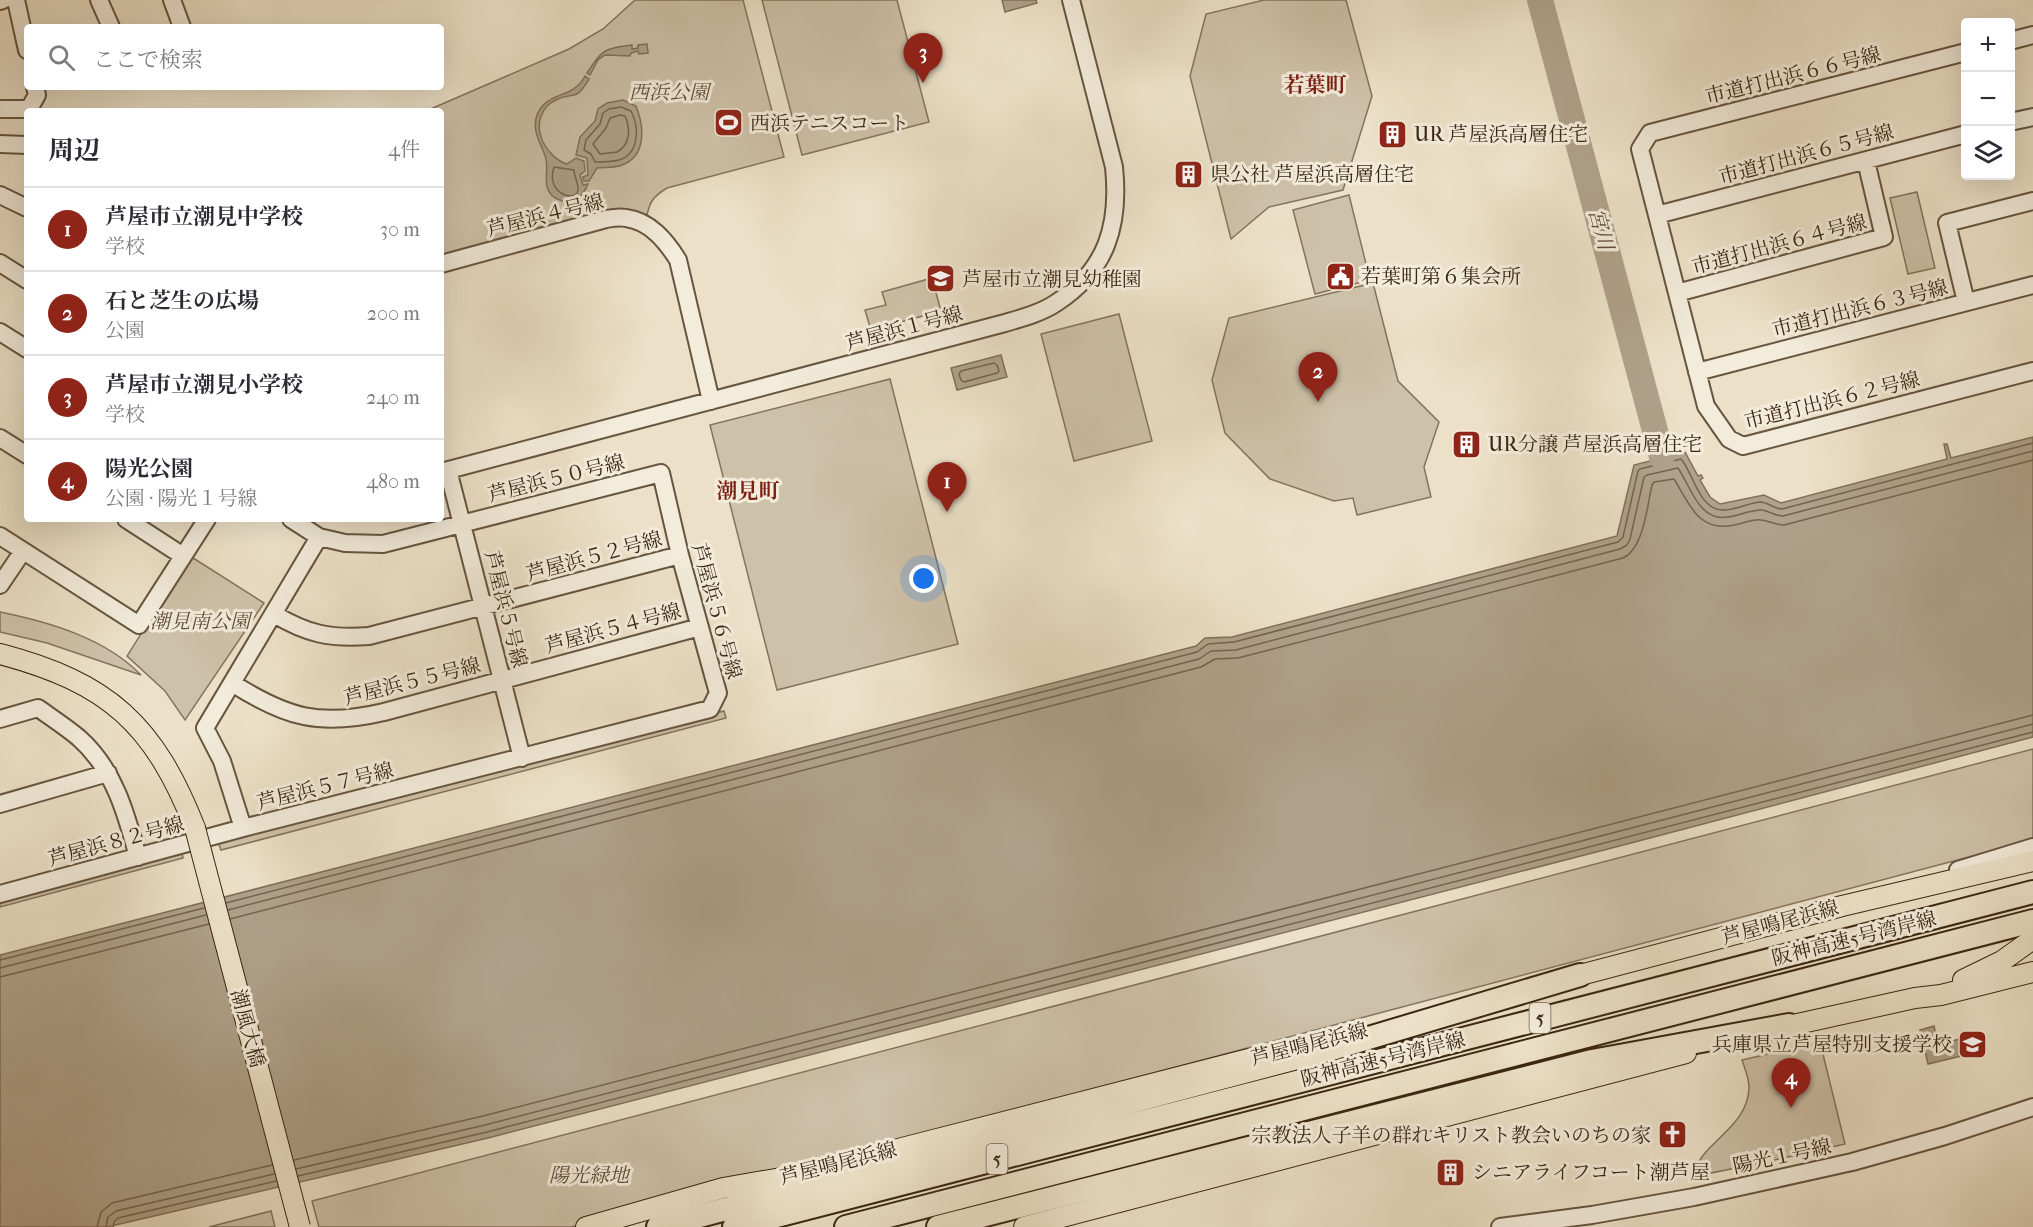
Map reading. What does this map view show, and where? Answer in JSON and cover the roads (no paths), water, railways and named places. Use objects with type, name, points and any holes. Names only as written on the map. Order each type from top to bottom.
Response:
[{"type":"highway","name":"阪神高速5号湾岸線","points":[[734,1227],[2033,892]]},
{"type":"highway","name":"阪神高速5号湾岸線","points":[[846,1227],[2033,921]]},
{"type":"highway","name":"5","points":[[658,1227],[1335,1048],[1580,975]]},
{"type":"highway","points":[[938,1227],[1592,1061],[1789,1025]]},
{"type":"main road","name":"潮風大橋","points":[[0,654],[69,677],[97,693],[128,716],[153,744],[172,775],[195,828],[300,1227]]},
{"type":"main road","name":"芦屋鳴尾浜線","points":[[586,1227],[723,1188],[816,1172],[1842,906],[2033,861]]},
{"type":"main road","points":[[1915,998],[2002,962],[2033,939]]},
{"type":"main road","points":[[1024,1227],[1789,1025],[1941,994],[2033,972]]},
{"type":"main road","points":[[618,1227],[816,1172]]},
{"type":"street","points":[[16,0],[24,36]]},
{"type":"street","points":[[99,0],[110,24]]},
{"type":"street","points":[[172,0],[181,24]]},
{"type":"street","name":"芦屋浜１号線","points":[[445,471],[1035,314],[1055,304],[1089,275],[1110,238],[1113,228],[1116,186],[1114,167],[1071,0]]},
{"type":"street","points":[[2015,40],[2033,35]]},
{"type":"street","name":"市道打出浜６６号線","points":[[1640,149],[1650,133],[1961,53]]},
{"type":"street","points":[[29,108],[37,95],[36,90]]},
{"type":"street","points":[[0,109],[24,109]]},
{"type":"street","points":[[2015,121],[2033,117]]},
{"type":"street","name":"市道打出浜６５号線","points":[[1657,215],[1961,135]]},
{"type":"street","points":[[0,144],[24,145]]},
{"type":"street","name":"市道打出浜６２号線","points":[[1640,149],[1706,406],[1729,440],[1743,446],[2033,371]]},
{"type":"street","name":"市道打出浜６４号線","points":[[1677,293],[1884,237],[1866,160]]},
{"type":"street","points":[[0,195],[24,207]]},
{"type":"street","points":[[1966,302],[1947,223],[2033,201]]},
{"type":"street","name":"芦屋浜４号線","points":[[444,263],[606,219],[626,218],[650,226],[668,244],[678,260],[711,401]]},
{"type":"street","points":[[0,264],[24,278]]},
{"type":"street","name":"市道打出浜６３号線","points":[[1697,372],[2033,285]]},
{"type":"street","points":[[0,332],[24,348]]},
{"type":"street","points":[[0,438],[24,453]]},
{"type":"street","name":"芦屋浜５号線","points":[[445,471],[463,523],[522,758]]},
{"type":"street","name":"芦屋浜５０号線","points":[[319,537],[345,543],[383,544],[661,473]]},
{"type":"street","name":"芦屋浜５６号線","points":[[522,758],[710,709],[718,693],[680,555],[661,473]]},
{"type":"street","points":[[131,522],[183,556]]},
{"type":"street","points":[[0,536],[139,625],[205,522]]},
{"type":"street","points":[[232,682],[319,537],[296,522]]},
{"type":"street","points":[[0,585],[23,551]]},
{"type":"street","name":"芦屋浜５２号線","points":[[274,614],[307,631],[329,637],[369,636],[680,555]]},
{"type":"street","name":"芦屋浜５４号線","points":[[503,680],[699,627]]},
{"type":"street","name":"芦屋浜５５号線","points":[[232,682],[254,697],[284,711],[309,719],[343,720],[375,714],[503,680]]},
{"type":"street","name":"芦屋浜５７号線","points":[[232,682],[205,728],[222,761],[243,828],[522,758]]},
{"type":"street","points":[[0,719],[38,708],[80,739],[108,773],[123,807],[138,857]]},
{"type":"street","points":[[0,804],[108,773]]},
{"type":"street","name":"芦屋浜８２号線","points":[[0,894],[243,828]]},
{"type":"street","points":[[1842,906],[2033,847]]},
{"type":"street","name":"陽光１号線","points":[[1500,1227],[1683,1199],[1852,1162],[1945,1136],[2033,1107]]},
{"type":"water","points":[[1002,0],[1036,0],[1037,3],[1005,12]]},
{"type":"water","points":[[647,44],[648,53],[639,54],[638,51],[631,53],[630,56],[605,55],[598,60],[590,75],[587,73],[596,59],[609,49],[632,45],[632,49],[638,48],[638,45]]},
{"type":"water","points":[[585,76],[589,79],[581,91],[552,102],[543,111],[539,123],[543,142],[553,156],[567,164],[576,158],[584,161],[585,171],[580,175],[583,185],[588,184],[581,196],[567,202],[557,199],[549,192],[546,181],[546,159],[535,127],[541,107],[553,98],[574,89]]},
{"type":"water","points":[[623,100],[636,106],[642,131],[640,148],[630,161],[619,166],[597,168],[589,181],[584,181],[583,177],[588,175],[587,158],[576,155],[580,137],[595,121],[598,109],[607,103]]},
{"type":"water","points":[[1001,355],[1007,377],[957,390],[951,368]]},
{"type":"water","points":[[2033,437],[2033,737],[488,1138],[107,1227],[0,1227],[0,955],[1196,646],[1205,638],[1232,637],[1617,536],[1634,465],[1685,452],[1698,476],[1701,475],[1703,478],[1700,480],[1710,497],[1720,504],[1764,495],[1781,503],[1947,459],[1944,444],[1947,444],[1951,458]]},
{"type":"water","points":[[1934,1026],[1938,1044],[1974,1036],[1978,1052],[1928,1064],[1920,1030]]},
{"type":"waterway","name":"宮川","points":[[1540,0],[1662,457]]},
{"type":"place","name":"芦屋市立潮見小学校","points":[[923,83]]},
{"type":"place","name":"西浜テニスコート","points":[[729,123]]},
{"type":"place","name":"UR 芦屋浜高層住宅","points":[[1393,134]]},
{"type":"place","name":"県公社 芦屋浜高層住宅","points":[[1189,174]]},
{"type":"place","name":"若葉町第６集会所","points":[[1340,276]]},
{"type":"place","name":"芦屋市立潮見幼稚園","points":[[941,279]]},
{"type":"place","name":"石と芝生の広場","points":[[1318,402]]},
{"type":"place","name":"UR分譲 芦屋浜高層住宅","points":[[1467,444]]},
{"type":"place","name":"芦屋市立潮見中学校","points":[[947,512]]},
{"type":"place","name":"兵庫県立芦屋特別支援学校","points":[[1973,1044]]},
{"type":"place","name":"陽光公園","points":[[1791,1108]]},
{"type":"place","name":"宗教法人子羊の群れキリスト教会いのちの家","points":[[1672,1135]]},
{"type":"place","name":"シニアライフコート潮芦屋","points":[[1451,1172]]},
{"type":"district","name":"若葉町","points":[[1315,85]]},
{"type":"district","name":"潮見町","points":[[748,491]]},
{"type":"park label","name":"西浜公園","points":[[669,92]]},
{"type":"park label","name":"潮見南公園","points":[[200,621]]},
{"type":"park label","name":"陽光緑地","points":[[589,1175]]}]
